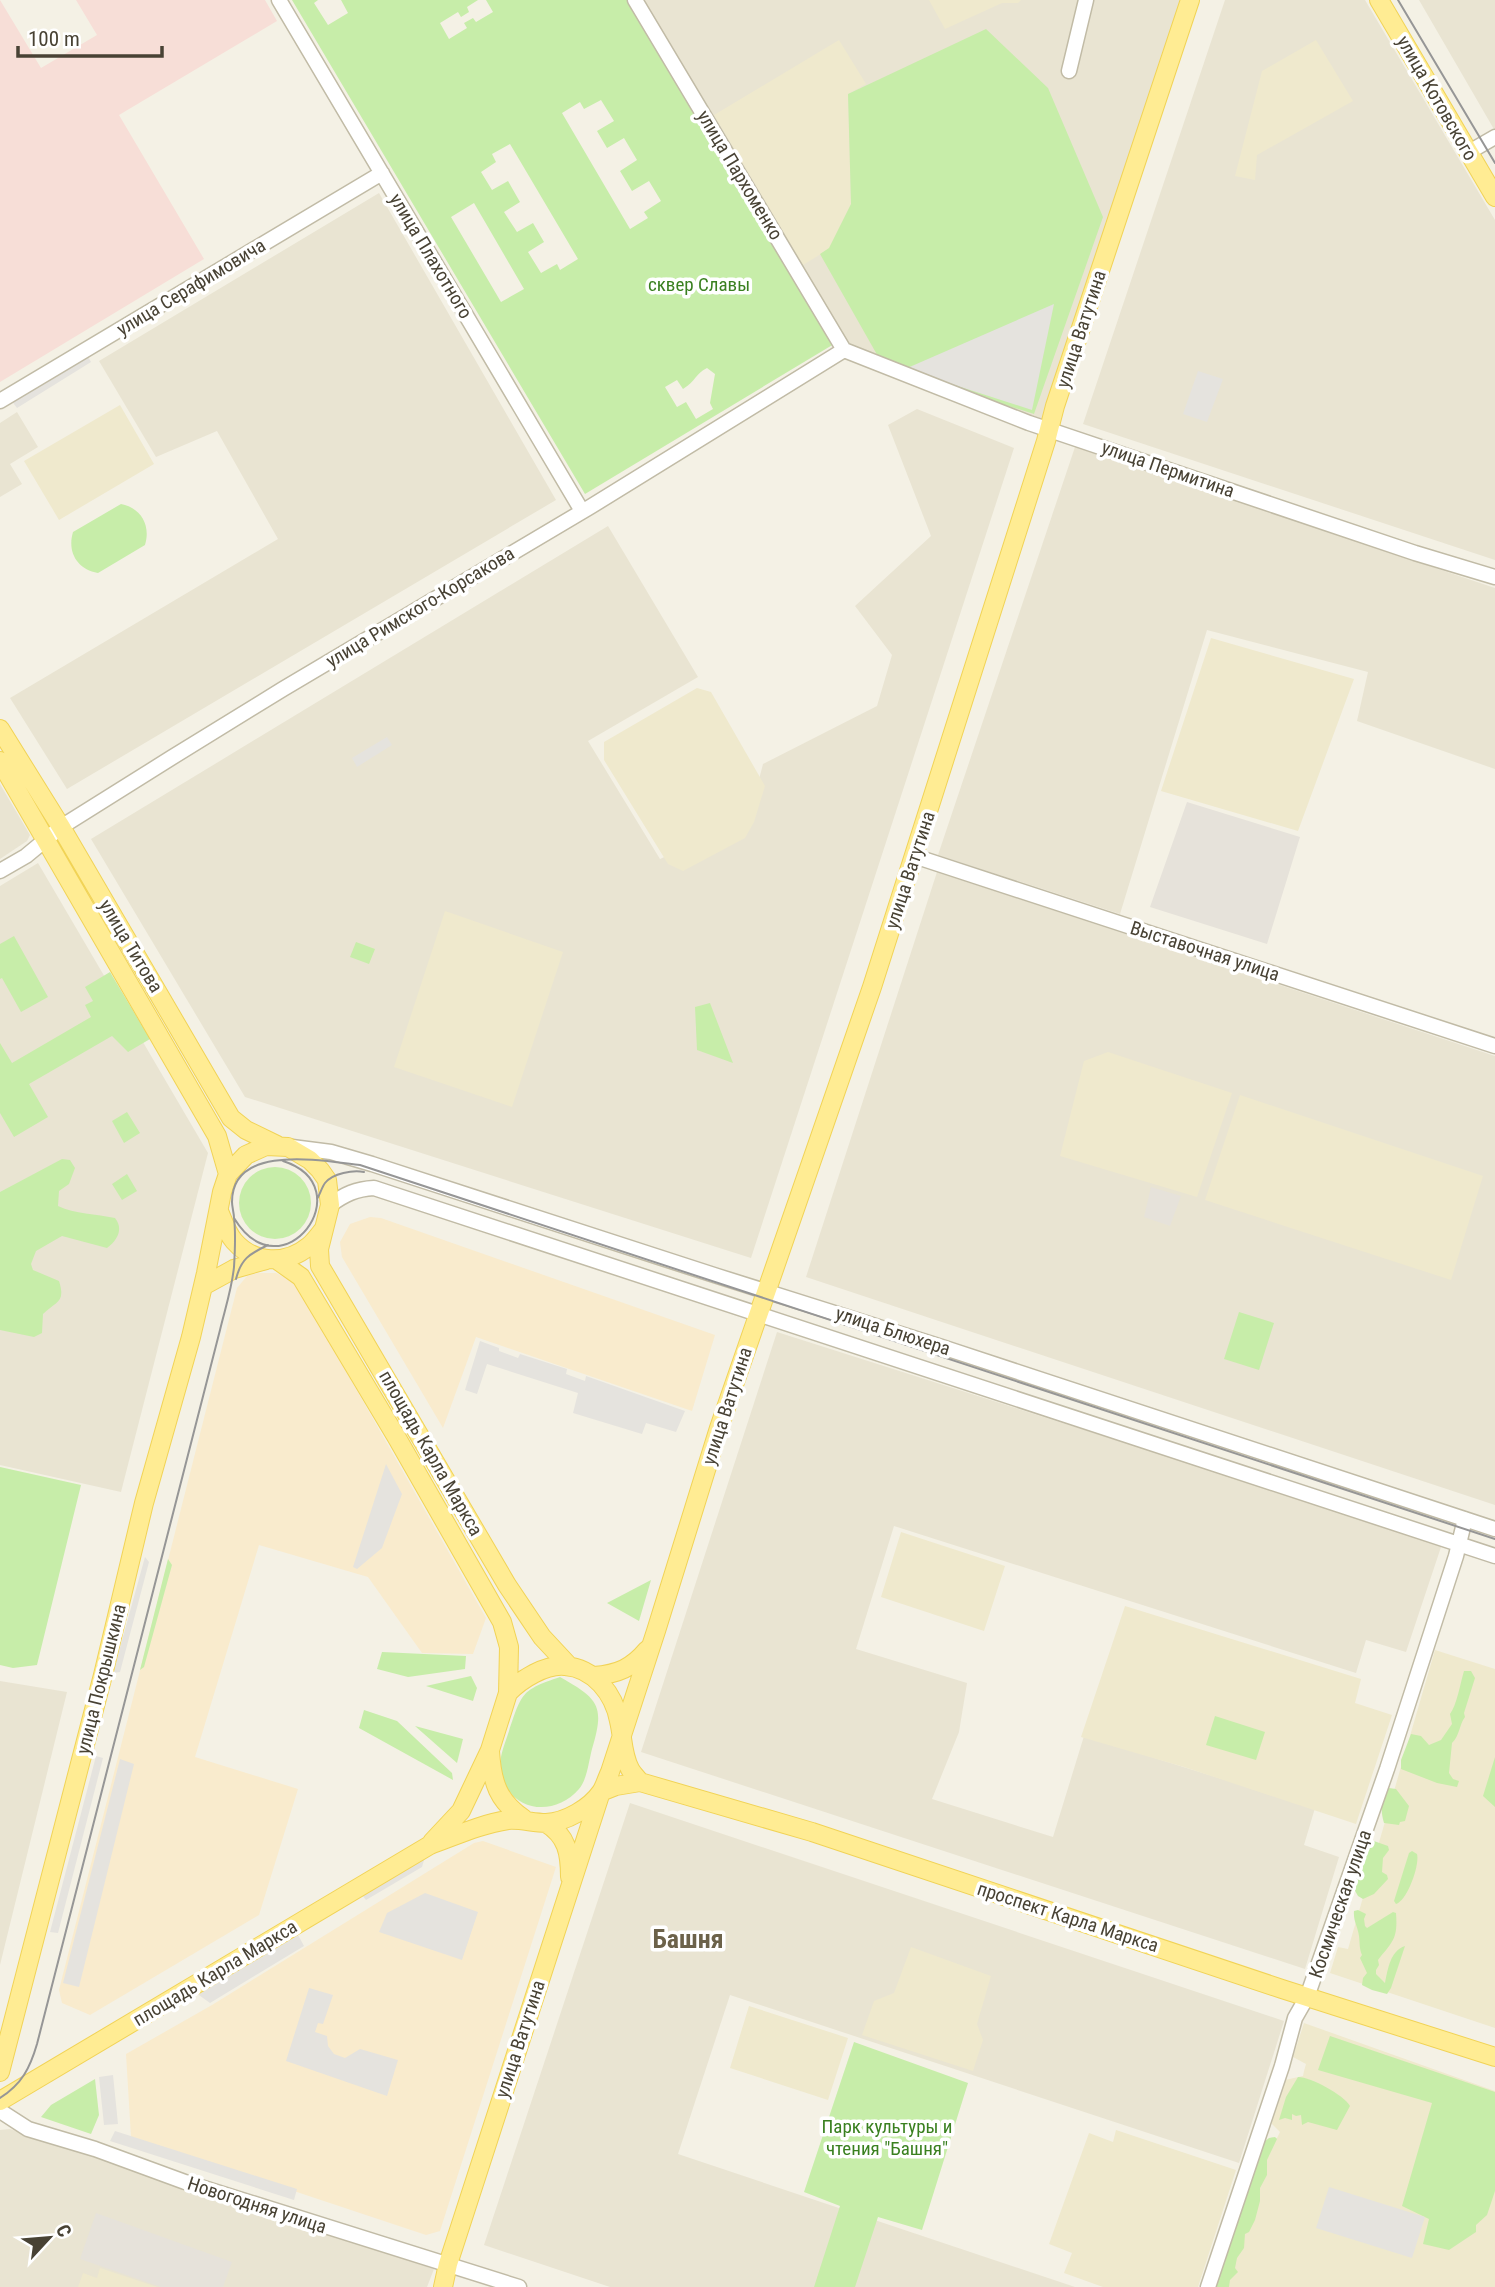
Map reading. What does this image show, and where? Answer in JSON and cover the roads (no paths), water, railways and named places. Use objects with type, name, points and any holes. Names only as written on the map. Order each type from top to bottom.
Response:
[{"type":"main road","name":"улица Ватутина","points":[[621,1737],[717,1434],[914,856],[1055,406],[1190,0]]},
{"type":"main road","name":"улица Котовского","points":[[1379,0],[1495,197]]},
{"type":"main road","name":"улица Титова","points":[[0,729],[61,827],[232,1118],[246,1130],[282,1146]]},
{"type":"main road","name":"улица Титова","points":[[0,761],[217,1136],[228,1174]]},
{"type":"main road","points":[[219,1211],[228,1174],[246,1155],[266,1146],[282,1146],[310,1160],[327,1181],[330,1205]]},
{"type":"main road","name":"площадь Карла Маркса","points":[[330,1205],[319,1250],[320,1266],[507,1585],[542,1637],[569,1666],[594,1676]]},
{"type":"main road","name":"площадь Карла Маркса","points":[[219,1211],[234,1241],[250,1253],[271,1260],[302,1277],[502,1622],[509,1647],[508,1692],[490,1750],[461,1811],[430,1845]]},
{"type":"main road","name":"улица Покрышкина","points":[[0,2072],[103,1675],[144,1503],[203,1286],[219,1211]]},
{"type":"main road","points":[[203,1286],[234,1269],[271,1260],[308,1246],[323,1230]]},
{"type":"main road","points":[[594,1676],[628,1668],[636,1663],[653,1641]]},
{"type":"main road","points":[[508,1692],[528,1675],[557,1665],[569,1666]]},
{"type":"main road","points":[[594,1676],[613,1703],[630,1770],[640,1782]]},
{"type":"main road","points":[[600,1792],[621,1737]]},
{"type":"main road","name":"площадь Карла Маркса","points":[[490,1750],[491,1772],[503,1801],[524,1819]]},
{"type":"main road","points":[[546,1823],[574,1815],[600,1792],[640,1782]]},
{"type":"main road","name":"проспект Карла Маркса","points":[[640,1782],[812,1832],[1495,2057]]},
{"type":"main road","name":"улица Ватутина","points":[[443,2287],[448,2264],[570,1885],[585,1846],[600,1792]]},
{"type":"main road","name":"площадь Карла Маркса","points":[[0,2101],[430,1845],[507,1820],[524,1819],[546,1823]]},
{"type":"main road","points":[[546,1823],[562,1837],[568,1847],[570,1885]]},
{"type":"street","name":"улица Плахотного","points":[[279,0],[582,511]]},
{"type":"street","name":"улица Пархоменко","points":[[635,0],[844,350]]},
{"type":"street","points":[[1069,71],[1086,0]]},
{"type":"street","points":[[1469,152],[1495,137]]},
{"type":"street","name":"улица Серафимовича","points":[[0,401],[382,173]]},
{"type":"street","name":"улица Пермитина","points":[[844,350],[1049,429],[1495,577]]},
{"type":"street","name":"улица Римского-Корсакова","points":[[0,871],[26,856],[61,827],[283,689],[582,511],[844,350]]},
{"type":"street","name":"Выставочная улица","points":[[914,856],[1495,1046]]},
{"type":"street","name":"улица Блюхера","points":[[282,1146],[331,1152],[765,1290],[1495,1529]]},
{"type":"street","name":"улица Блюхера","points":[[330,1205],[358,1189],[374,1188],[1495,1556]]},
{"type":"street","name":"Космическая улица","points":[[1208,2287],[1296,2018],[1307,1997],[1387,1769],[1465,1519]]},
{"type":"street","name":"Новогодняя улица","points":[[0,2111],[28,2129],[95,2149],[185,2182],[519,2287]]},
{"type":"tram line","points":[[1398,0],[1495,163]]},
{"type":"tram line","points":[[0,2098],[24,2075],[37,2044],[230,1291],[235,1242],[232,1202],[236,1183],[247,1171],[263,1163],[303,1159],[360,1165],[1495,1539]]},
{"type":"tram line","points":[[234,1218],[253,1239],[273,1246],[292,1242],[307,1229],[316,1211],[316,1192],[306,1174],[283,1161]]},
{"type":"tram line","points":[[317,1199],[325,1183],[333,1177],[349,1172],[364,1172]]},
{"type":"tram line","points":[[236,1279],[247,1258],[268,1245]]},
{"type":"district","name":"Башня","points":[[688,1939]]},
{"type":"park label","name":"сквер Славы","points":[[699,284]]},
{"type":"park label","name":"Парк культуры и чтения \"Башня\"","points":[[887,2137]]}]
